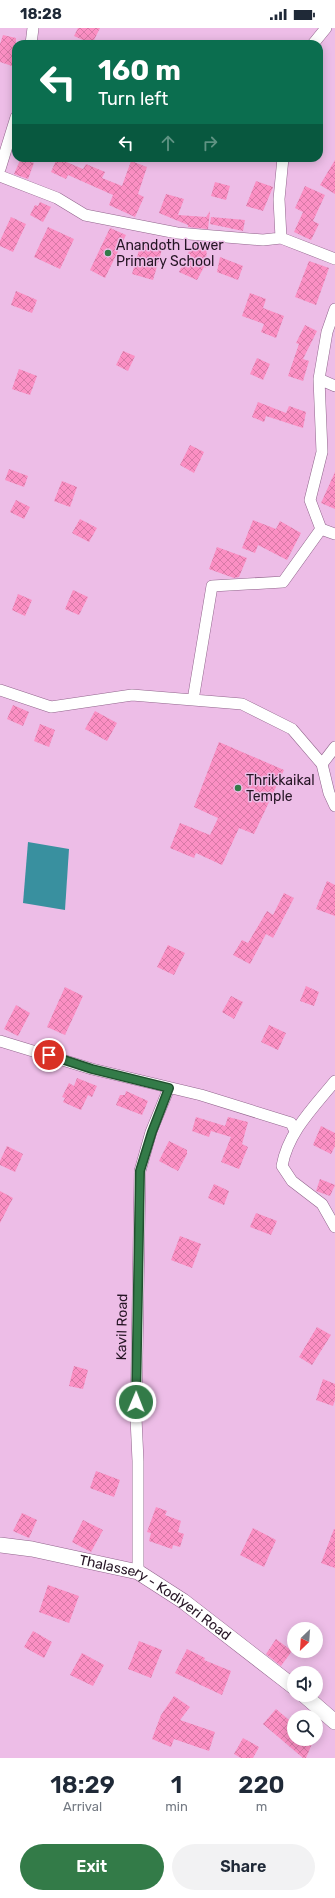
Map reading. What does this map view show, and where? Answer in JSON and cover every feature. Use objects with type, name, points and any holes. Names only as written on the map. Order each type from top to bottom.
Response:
[{"type":"main road","name":"Thalassery - Kodiyeri Road","points":[[0,1545],[32,1549],[138,1572],[183,1602],[287,1682]]},
{"type":"main road","points":[[312,1702],[335,1722]]},
{"type":"street","points":[[31,40],[33,28]]},
{"type":"street","points":[[316,40],[326,28]]},
{"type":"street","points":[[0,169],[12,130]]},
{"type":"street","points":[[281,238],[279,199],[283,162]]},
{"type":"street","points":[[0,176],[57,198],[85,215],[177,233],[263,240],[281,238],[335,259]]},
{"type":"street","points":[[335,309],[327,332],[319,379],[322,452],[310,500],[321,529],[335,534]]},
{"type":"street","points":[[319,379],[335,386]]},
{"type":"street","points":[[193,700],[212,586],[283,582],[321,529]]},
{"type":"street","points":[[0,690],[51,707],[132,694],[242,704],[292,729],[322,764],[329,793],[335,806]]},
{"type":"street","points":[[322,764],[335,747]]},
{"type":"street","points":[[0,1041],[92,1069],[201,1095],[291,1123],[294,1131]]},
{"type":"street","points":[[335,1081],[294,1131],[284,1156],[282,1166],[292,1181],[322,1204],[335,1227]]},
{"type":"street","name":"Kavil Road","points":[[138,1572],[138,1461],[136,1418],[140,1171],[152,1132],[169,1088]]},
{"type":"shaded area","points":[[28,842],[69,849],[65,910],[23,903]]},
{"type":"building","points":[[78,28],[100,28],[94,40],[83,40],[74,36]]},
{"type":"building","points":[[3,35],[16,38],[16,40],[12,40],[12,66],[0,62],[0,44]]},
{"type":"building","points":[[335,160],[335,194],[320,185]]},
{"type":"building","points":[[19,162],[34,163],[28,179],[14,174]]},
{"type":"building","points":[[55,162],[66,162],[83,169],[86,164],[105,172],[102,178],[122,186],[131,162],[134,162],[147,167],[138,194],[144,197],[135,217],[109,205],[113,195],[68,175],[66,179],[51,172]]},
{"type":"building","points":[[256,181],[273,187],[263,211],[246,206]]},
{"type":"building","points":[[215,182],[230,186],[226,200],[211,196]]},
{"type":"building","points":[[305,186],[325,195],[313,221],[319,224],[311,240],[294,232],[303,212],[295,208]]},
{"type":"building","points":[[166,194],[184,199],[178,215],[206,217],[210,211],[208,229],[188,227],[188,225],[159,213]]},
{"type":"building","points":[[40,202],[51,207],[43,222],[30,215],[35,205],[38,206]]},
{"type":"building","points":[[11,217],[26,224],[13,252],[0,246],[0,241]]},
{"type":"building","points":[[211,217],[245,220],[243,231],[210,224]]},
{"type":"building","points":[[48,227],[74,239],[60,269],[34,257]]},
{"type":"building","name":"Anandoth Lower Primary School","points":[[110,228],[126,235],[105,278],[90,270]]},
{"type":"building","points":[[142,240],[163,246],[153,280],[132,274]]},
{"type":"building","points":[[194,241],[207,242],[206,268],[204,267],[197,280],[179,272]]},
{"type":"building","points":[[220,257],[243,266],[238,280],[217,272]]},
{"type":"building","points":[[309,261],[329,268],[316,305],[295,297]]},
{"type":"building","points":[[16,291],[37,300],[32,313],[11,305]]},
{"type":"building","points":[[250,293],[266,299],[263,308],[284,316],[276,338],[261,332],[264,324],[242,316]]},
{"type":"building","points":[[305,325],[317,331],[303,359],[309,361],[303,381],[288,376],[299,344],[296,343]]},
{"type":"building","points":[[123,351],[135,356],[128,371],[116,365]]},
{"type":"building","points":[[257,358],[270,364],[263,380],[250,374]]},
{"type":"building","points":[[19,369],[37,376],[30,395],[12,389]]},
{"type":"building","points":[[258,402],[286,413],[289,406],[306,412],[303,428],[266,416],[264,422],[252,417]]},
{"type":"building","points":[[190,445],[204,452],[194,473],[180,465]]},
{"type":"building","points":[[9,469],[28,476],[24,487],[5,480]]},
{"type":"building","points":[[335,472],[335,509],[321,503]]},
{"type":"building","points":[[62,481],[77,487],[70,507],[54,501]]},
{"type":"building","points":[[16,500],[30,507],[24,519],[10,512]]},
{"type":"building","points":[[80,519],[97,528],[89,542],[72,533]]},
{"type":"building","points":[[253,520],[276,529],[280,521],[301,533],[287,560],[258,545],[255,553],[242,548]]},
{"type":"building","points":[[217,547],[247,558],[239,577],[234,578],[209,569]]},
{"type":"building","points":[[73,590],[88,597],[79,615],[65,609]]},
{"type":"building","points":[[18,594],[32,600],[25,616],[12,610]]},
{"type":"building","points":[[13,705],[29,712],[23,726],[7,719]]},
{"type":"building","points":[[95,711],[117,723],[107,741],[85,729]]},
{"type":"building","points":[[40,724],[55,730],[49,747],[34,741]]},
{"type":"building","name":"Thrikkaikal Temple","points":[[219,742],[284,770],[254,834],[239,828],[222,865],[196,853],[194,858],[170,848],[180,823],[210,835],[218,818],[194,807]]},
{"type":"building","points":[[327,881],[335,885],[335,916],[316,909]]},
{"type":"building","points":[[284,893],[294,898],[273,938],[266,934],[250,964],[233,955],[242,940],[248,943],[267,911],[273,915]]},
{"type":"building","points":[[168,945],[185,953],[174,975],[157,967]]},
{"type":"building","points":[[306,986],[319,992],[314,1006],[300,1001]]},
{"type":"building","points":[[65,987],[83,996],[65,1035],[47,1027]]},
{"type":"building","points":[[231,996],[243,1002],[234,1019],[222,1012]]},
{"type":"building","points":[[16,1005],[30,1013],[18,1036],[4,1029]]},
{"type":"building","points":[[269,1025],[286,1033],[278,1050],[261,1042]]},
{"type":"building","points":[[77,1078],[97,1086],[92,1097],[88,1095],[81,1110],[63,1102],[65,1098],[62,1097],[69,1083],[74,1086]]},
{"type":"building","points":[[126,1091],[148,1101],[142,1115],[116,1105],[120,1095],[125,1095]]},
{"type":"building","points":[[196,1117],[225,1126],[228,1117],[248,1122],[242,1144],[248,1147],[239,1169],[221,1162],[231,1137],[211,1131],[209,1137],[192,1131]]},
{"type":"building","points":[[321,1126],[335,1133],[335,1146],[331,1154],[313,1145]]},
{"type":"building","points":[[169,1141],[187,1150],[187,1154],[178,1171],[159,1161]]},
{"type":"building","points":[[7,1146],[23,1154],[15,1172],[0,1165],[0,1161]]},
{"type":"building","points":[[320,1179],[335,1185],[330,1196],[316,1191]]},
{"type":"building","points":[[214,1184],[229,1191],[224,1205],[208,1198]]},
{"type":"building","points":[[0,1191],[13,1198],[0,1223]]},
{"type":"building","points":[[256,1213],[277,1221],[271,1235],[250,1227]]},
{"type":"building","points":[[180,1236],[201,1244],[192,1268],[171,1260]]},
{"type":"building","points":[[317,1327],[331,1335],[312,1365],[299,1357]]},
{"type":"building","points":[[74,1366],[88,1370],[83,1389],[69,1386]]},
{"type":"building","points":[[323,1379],[335,1384],[335,1400],[333,1406],[316,1400]]},
{"type":"building","points":[[96,1471],[120,1480],[114,1497],[90,1488]]},
{"type":"building","points":[[156,1507],[167,1511],[165,1515],[181,1521],[178,1532],[184,1534],[180,1547],[173,1545],[172,1549],[149,1541],[151,1533],[147,1532]]},
{"type":"building","points":[[22,1513],[37,1520],[29,1538],[13,1531]]},
{"type":"building","points":[[83,1520],[103,1530],[91,1552],[72,1542]]},
{"type":"building","points":[[253,1528],[276,1540],[264,1567],[240,1555]]},
{"type":"building","points":[[335,1529],[335,1568],[321,1563]]},
{"type":"building","points":[[48,1585],[79,1596],[69,1623],[39,1612]]},
{"type":"building","points":[[33,1631],[52,1642],[44,1658],[24,1647]]},
{"type":"building","points":[[276,1639],[287,1647],[287,1658],[281,1666],[266,1654]]},
{"type":"building","points":[[139,1641],[162,1650],[151,1678],[128,1669]]},
{"type":"building","points":[[187,1649],[205,1658],[204,1660],[231,1671],[222,1695],[175,1673]]},
{"type":"building","points":[[82,1653],[104,1665],[93,1686],[70,1675]]},
{"type":"building","points":[[174,1696],[190,1707],[180,1720],[215,1732],[209,1751],[174,1739],[171,1747],[152,1739],[161,1715]]},
{"type":"building","points":[[276,1709],[287,1718],[287,1744],[263,1724]]},
{"type":"building","points":[[243,1738],[259,1747],[253,1758],[241,1758],[234,1754]]},
{"type":"building","points":[[289,1746],[311,1746],[306,1758],[303,1758]]},
{"type":"place","name":"Anandoth Lower Primary School","points":[[108,253]]},
{"type":"place","name":"Thrikkaikal Temple","points":[[238,788]]},
{"type":"route","points":[[49,1055],[92,1069],[169,1088],[152,1132],[140,1171],[136,1402]]}]
